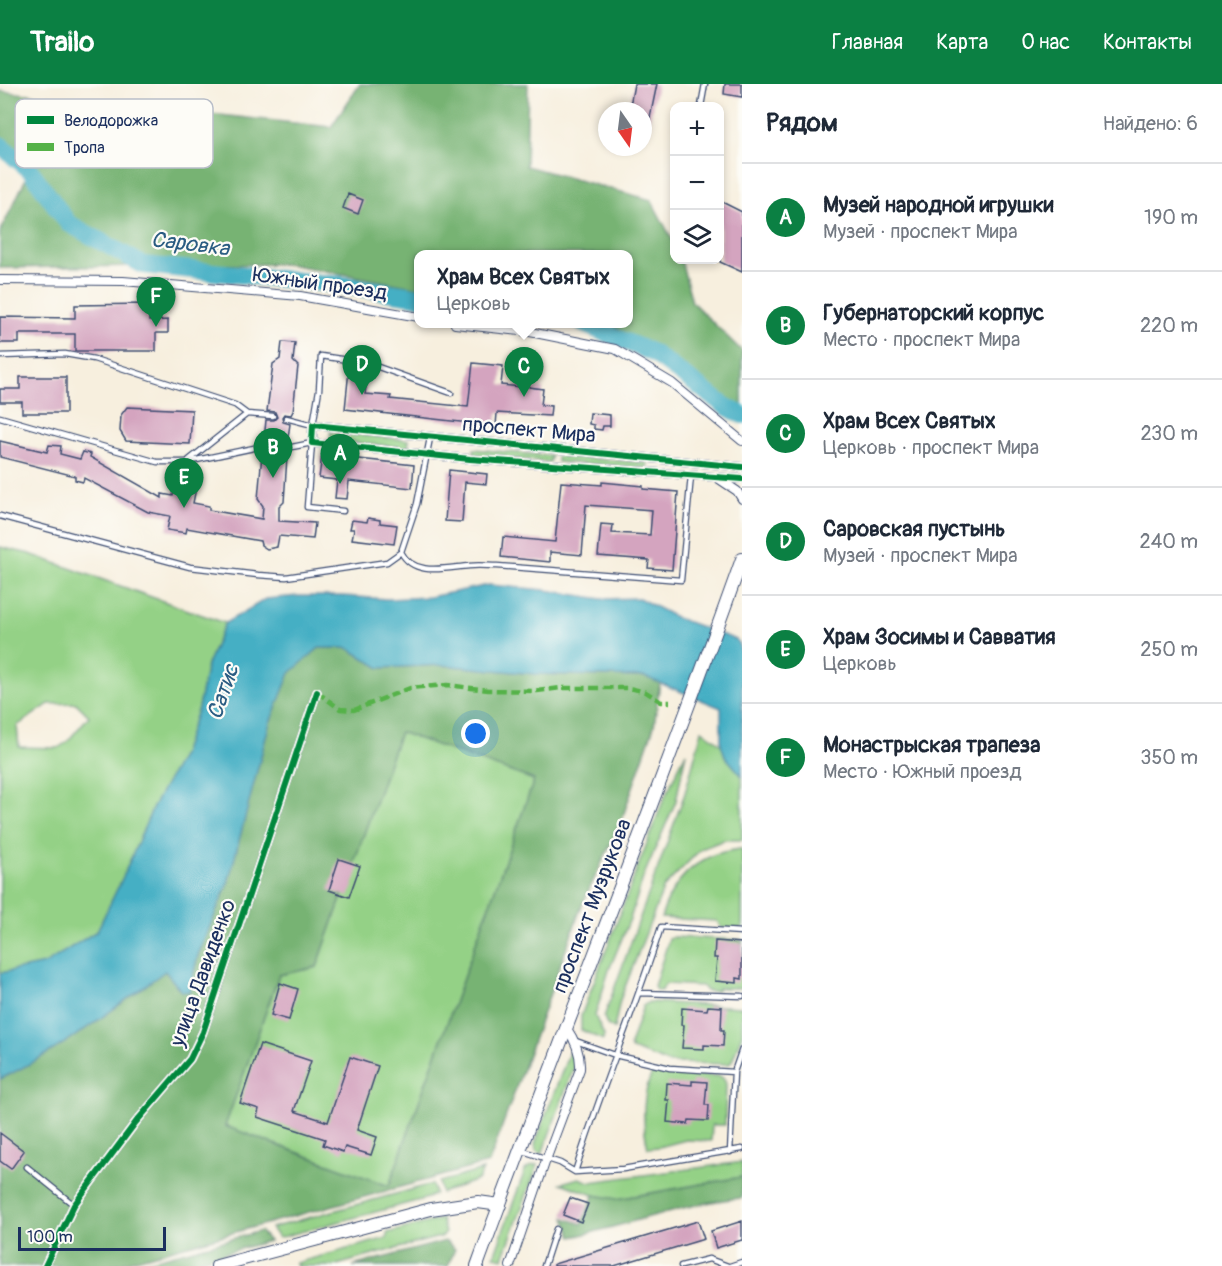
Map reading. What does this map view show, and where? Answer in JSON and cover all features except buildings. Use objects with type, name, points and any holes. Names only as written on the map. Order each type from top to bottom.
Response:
[{"type":"main road","name":"проспект Музрукова","points":[[477,1266],[566,1027],[690,707],[742,559]]},
{"type":"main road","points":[[217,1266],[431,1209],[478,1202],[500,1205]]},
{"type":"street","name":"Южный проезд","points":[[0,280],[123,281],[300,296],[414,316]]},
{"type":"street","points":[[492,328],[530,332],[615,349],[672,382],[742,441]]},
{"type":"street","points":[[312,443],[313,425]]},
{"type":"street","name":"проспект Мира","points":[[313,425],[742,467]]},
{"type":"street","name":"проспект Мира","points":[[312,443],[428,455],[742,479]]},
{"type":"street","points":[[716,478],[737,492],[742,499]]},
{"type":"street","name":"улица Давиденко","points":[[45,1266],[74,1204],[136,1122],[190,1059],[203,1032],[317,692]]},
{"type":"street","points":[[510,1266],[580,1069],[575,1041],[566,1027]]},
{"type":"lane","points":[[702,102],[705,84]]},
{"type":"lane","points":[[0,356],[64,354],[94,359],[235,405],[247,414],[273,416]]},
{"type":"lane","points":[[313,425],[319,390],[321,356],[367,363],[451,393]]},
{"type":"lane","points":[[187,462],[247,414]]},
{"type":"lane","points":[[0,417],[157,462],[187,462],[268,445]]},
{"type":"lane","name":"проспект Мира","points":[[286,418],[313,425]]},
{"type":"lane","points":[[0,516],[190,567],[286,577],[387,562],[401,552],[417,504],[430,438]]},
{"type":"lane","points":[[312,443],[308,507],[343,512]]},
{"type":"lane","name":"проспект Мира","points":[[282,448],[312,443]]},
{"type":"lane","points":[[401,552],[405,561],[421,568],[442,570],[470,566],[497,566],[681,580],[691,476]]},
{"type":"lane","points":[[575,1172],[594,1110],[640,993],[661,927],[742,932]]},
{"type":"lane","points":[[640,993],[742,996]]},
{"type":"lane","points":[[575,1041],[615,1055],[670,1068],[734,1072]]},
{"type":"lane","points":[[730,1152],[734,1072],[742,1048]]},
{"type":"lane","points":[[520,1150],[560,1163],[575,1172],[623,1169],[742,1149]]},
{"type":"lane","points":[[27,1167],[74,1204]]},
{"type":"lane","points":[[544,1266],[556,1229]]},
{"type":"lane","points":[[681,1266],[710,1259],[729,1266],[742,1262]]},
{"type":"green space","points":[[360,84],[528,84],[526,166],[651,200],[670,236],[670,264],[682,264],[692,302],[742,351],[742,412],[740,414],[617,328],[633,328],[633,250],[414,250],[414,287],[288,264],[0,268],[0,232],[30,170],[26,168],[213,168],[213,114],[331,127]]},
{"type":"green space","points":[[0,91],[74,99],[15,99],[15,162],[0,153]]},
{"type":"green space","points":[[330,432],[409,440],[408,448],[331,440]]},
{"type":"green space","points":[[474,449],[551,456],[550,462],[474,455]]},
{"type":"green space","points":[[557,456],[648,463],[647,468],[557,462]]},
{"type":"green space","points":[[0,547],[30,554],[225,623],[207,665],[198,708],[182,755],[154,805],[97,931],[45,964],[0,973]],"holes":[[[76,703],[89,716],[67,742],[58,748],[19,747],[17,726],[49,704]]]},
{"type":"green space","points":[[319,648],[348,648],[380,668],[442,665],[535,674],[645,677],[660,682],[654,726],[621,822],[582,905],[489,1163],[111,1266],[0,1266],[0,1079],[65,1043],[165,971],[181,991],[189,991],[198,955],[228,883],[269,725],[290,672]],"holes":[[[400,732],[534,780],[389,1186],[225,1126],[279,975],[317,967]]]},
{"type":"green space","points":[[702,730],[721,744],[725,756],[742,776],[742,840],[724,840],[701,849],[664,887],[620,1000],[614,1029],[607,1025],[604,1017],[685,793]]},
{"type":"green space","points":[[400,732],[534,780],[389,1186],[225,1126],[279,975],[317,967]]},
{"type":"green space","points":[[686,752],[676,801],[644,875],[630,919],[609,970],[595,1016],[604,1035],[603,1040],[581,1030],[581,1016],[663,801]]},
{"type":"green space","points":[[742,849],[742,928],[721,928],[717,921],[661,918],[673,890],[693,867],[714,855]]},
{"type":"green space","points":[[673,937],[742,940],[742,988],[718,988],[717,991],[706,991],[702,986],[666,984],[661,991],[656,990],[654,986],[669,939]]},
{"type":"green space","points":[[649,1002],[742,1007],[742,1034],[732,1061],[729,1064],[669,1063],[631,1049],[630,1045],[643,1006]]},
{"type":"green space","points":[[570,1050],[573,1051],[575,1065],[542,1154],[536,1151],[535,1144]]},
{"type":"green space","points":[[652,1073],[720,1076],[724,1079],[726,1084],[725,1125],[712,1125],[711,1141],[686,1140],[648,1148],[644,1110],[646,1091]]},
{"type":"green space","points":[[742,1162],[742,1177],[617,1199],[594,1195],[561,1183],[579,1178],[590,1182]]},
{"type":"green space","points":[[538,1165],[503,1258],[494,1256],[525,1170]]},
{"type":"green space","points":[[483,1170],[479,1179],[441,1193],[439,1182]]},
{"type":"green space","points":[[742,1177],[742,1198],[677,1209],[572,1237],[565,1218],[582,1224],[594,1195],[617,1199]]},
{"type":"green space","points":[[432,1184],[435,1194],[428,1198],[278,1238],[271,1228]]},
{"type":"green space","points":[[441,1219],[445,1233],[443,1236],[333,1266],[297,1266],[296,1263],[387,1238],[387,1233]]},
{"type":"green space","points":[[260,1231],[269,1241],[177,1266],[130,1266]]},
{"type":"green space","points":[[445,1241],[455,1249],[448,1266],[353,1266]]},
{"type":"water","name":"Сатис","points":[[489,585],[546,590],[602,599],[639,598],[677,618],[737,640],[742,654],[742,776],[725,756],[721,744],[721,708],[645,677],[535,674],[442,665],[380,668],[348,648],[319,648],[290,673],[269,725],[228,883],[198,955],[189,992],[181,991],[165,971],[65,1043],[0,1079],[0,973],[45,964],[97,931],[154,805],[182,755],[198,708],[207,665],[225,623],[266,599],[298,596],[387,599],[429,597]]},
{"type":"waterway","name":"Саровка","points":[[0,145],[15,158]]},
{"type":"waterway","name":"Саровка","points":[[28,168],[68,223],[143,265],[341,285],[414,296]]},
{"type":"waterway","name":"Саровка","points":[[593,328],[653,353],[725,406],[742,415]]},
{"type":"marked path","points":[[317,692],[340,709],[354,710],[410,688],[447,685],[488,690],[537,691],[561,688],[629,688],[646,692],[661,702],[670,702]]},
{"type":"cycle path","points":[[742,467],[313,425],[312,443],[470,459],[742,479]]},
{"type":"cycle path","points":[[45,1266],[74,1205],[136,1122],[190,1059],[203,1032],[317,692]]},
{"type":"place","name":"Монастрыская трапеза","points":[[156,327]]},
{"type":"place","name":"Саровская пустынь","points":[[362,395]]},
{"type":"place","name":"Храм Всех Святых","points":[[524,397]]},
{"type":"place","name":"Губернаторский корпус","points":[[273,478]]},
{"type":"place","name":"Музей народной игрушки","points":[[340,484]]},
{"type":"place","name":"Храм Зосимы и Савватия","points":[[184,508]]}]
